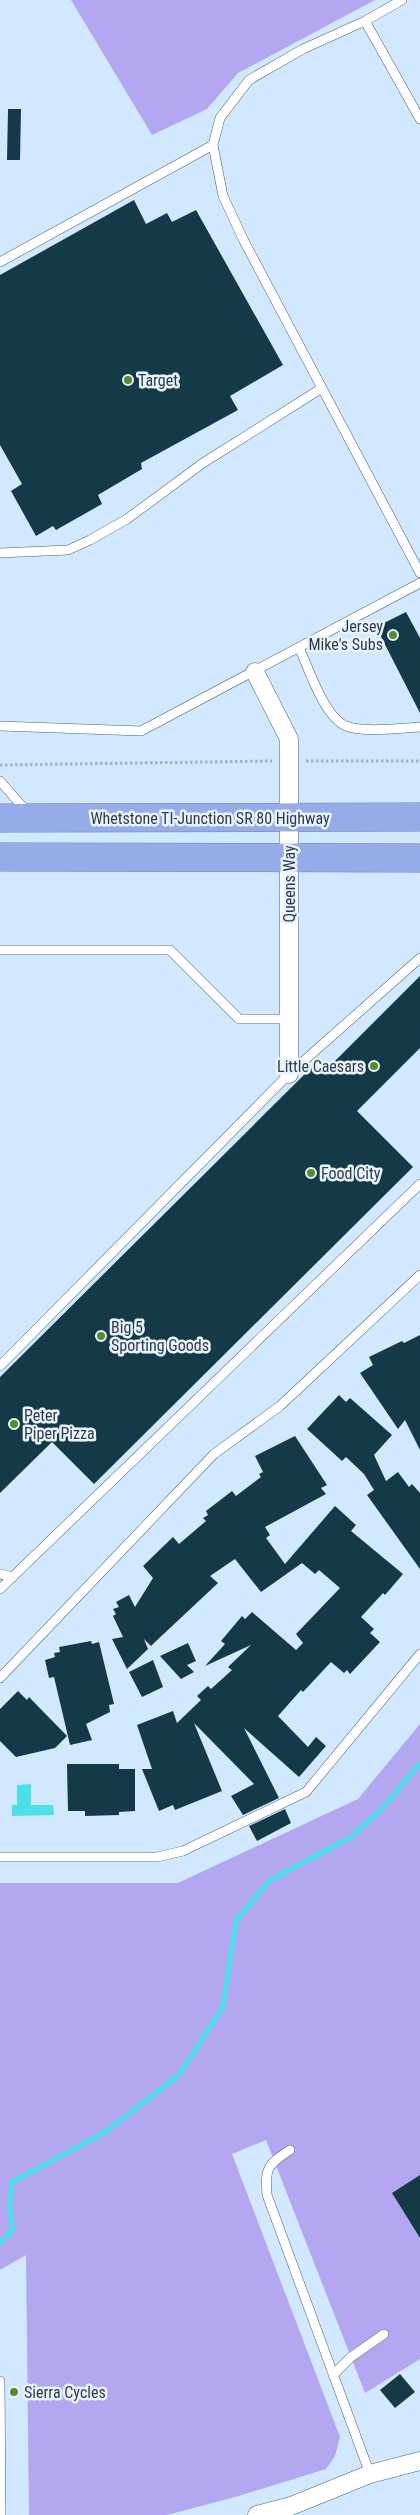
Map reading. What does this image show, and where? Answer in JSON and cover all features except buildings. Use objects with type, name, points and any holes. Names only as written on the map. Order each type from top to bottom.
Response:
[{"type":"highway","name":"Whetstone TI-Junction SR 80 Highway","points":[[0,818],[420,817]]},
{"type":"highway","points":[[0,857],[420,858]]},
{"type":"street","name":"Queens Way","points":[[255,672],[289,739],[289,1074]]},
{"type":"street","points":[[257,2515],[291,2506],[370,2474],[420,2461]]},
{"type":"lane","points":[[402,0],[365,21],[303,49],[250,80],[220,118],[213,145],[223,196],[269,292],[420,573]]},
{"type":"lane","points":[[365,21],[420,119]]},
{"type":"lane","points":[[0,262],[213,145]]},
{"type":"lane","points":[[0,553],[68,550],[90,540],[128,519],[203,463],[322,388]]},
{"type":"lane","points":[[0,726],[140,731],[255,672],[420,583]]},
{"type":"lane","points":[[299,647],[317,690],[333,716],[346,726],[361,728],[420,727]]},
{"type":"lane","points":[[0,781],[33,819]]},
{"type":"lane","points":[[0,950],[170,950],[239,1019],[289,1019]]},
{"type":"lane","points":[[0,1366],[289,1074],[420,958]]},
{"type":"lane","points":[[0,1589],[420,1184]]},
{"type":"lane","points":[[0,1678],[214,1454],[280,1406],[420,1275]]},
{"type":"lane","points":[[0,1574],[13,1577]]},
{"type":"lane","points":[[0,1857],[157,1857],[183,1851],[306,1792],[420,1654]]},
{"type":"lane","points":[[290,2150],[274,2160],[265,2174],[267,2195],[370,2474]]},
{"type":"lane","points":[[334,2375],[351,2357],[384,2334]]},
{"type":"lane","points":[[0,2381],[0,2515]]},
{"type":"path","points":[[0,765],[420,761]]},
{"type":"shaded area","points":[[71,0],[375,0],[238,73],[207,109],[152,135]]},
{"type":"shaded area","points":[[420,1724],[420,2359],[365,2393],[266,2140],[232,2154],[340,2437],[335,2456],[326,2469],[235,2497],[167,2515],[29,2515],[26,2255],[0,2270],[0,1883],[178,1883],[358,1799]]},
{"type":"water","points":[[31,1784],[31,1805],[53,1805],[54,1815],[12,1816],[12,1805],[17,1805],[17,1785]]},
{"type":"waterway","points":[[0,2243],[12,2231],[10,2203],[12,2182],[104,2133],[179,2075],[223,2007],[236,1921],[269,1881],[351,1837],[382,1809],[420,1763]]},
{"type":"place","name":"Target","points":[[128,380]]},
{"type":"place","name":"Jersey Mike's Subs","points":[[393,635]]},
{"type":"place","name":"Little Caesars","points":[[374,1066]]},
{"type":"place","name":"Food City","points":[[311,1173]]},
{"type":"place","name":"Big 5 Sporting Goods","points":[[101,1336]]},
{"type":"place","name":"Peter Piper Pizza","points":[[14,1424]]},
{"type":"place","name":"Sierra Cycles","points":[[14,2392]]}]
